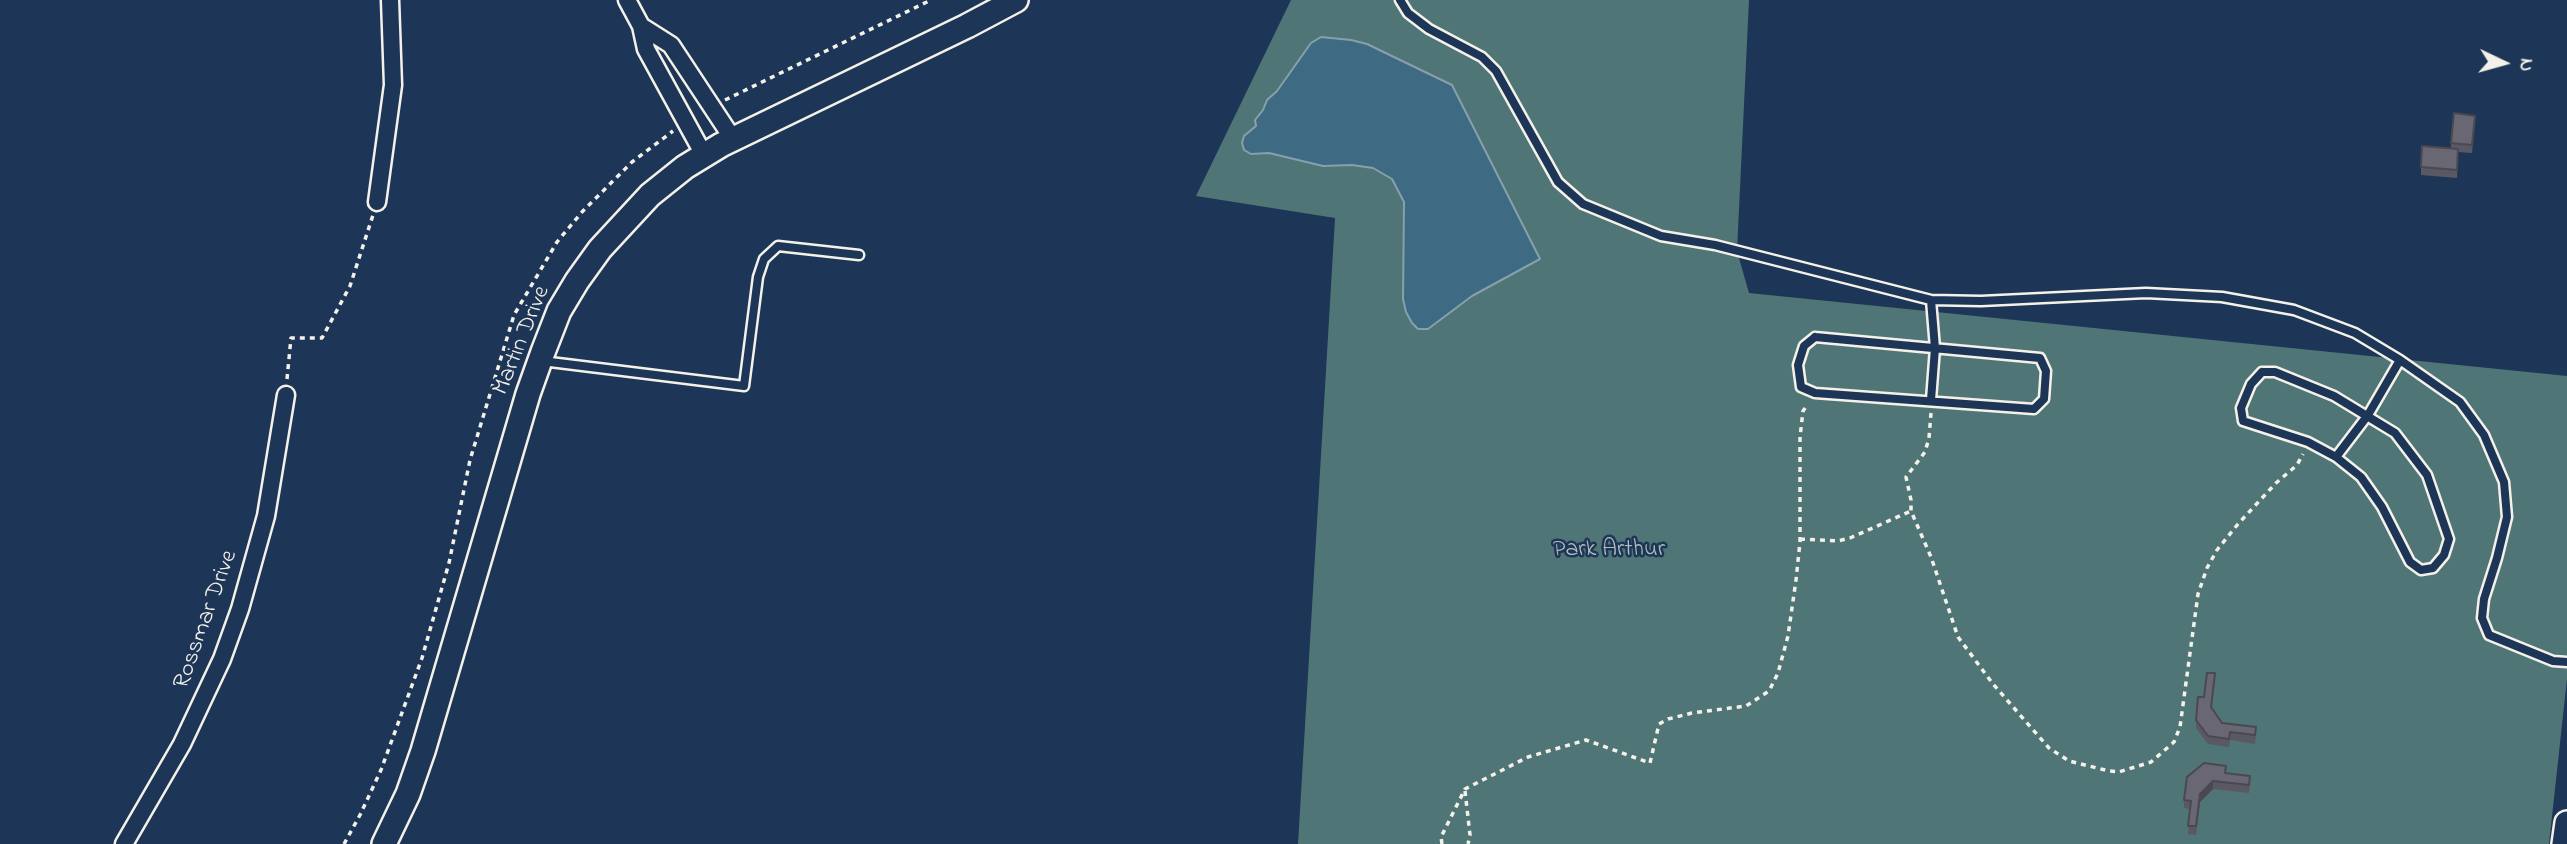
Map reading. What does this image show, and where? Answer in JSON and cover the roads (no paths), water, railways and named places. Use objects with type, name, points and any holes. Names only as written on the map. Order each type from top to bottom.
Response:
[{"type":"street","points":[[377,202],[393,85],[390,0]]},
{"type":"street","points":[[627,0],[640,26],[646,49],[704,155]]},
{"type":"street","name":"Martin Drive","points":[[384,844],[408,794],[423,751],[539,361],[559,312],[600,249],[650,195],[704,155],[1016,0]]},
{"type":"street","points":[[640,26],[671,45],[733,139]]},
{"type":"street","name":"Rossmar Drive","points":[[124,844],[182,744],[227,647],[266,516],[286,395]]},
{"type":"street","points":[[2564,844],[2567,823]]},
{"type":"lane","points":[[1399,0],[1408,13],[1429,29],[1482,57],[1496,71],[1558,182],[1583,204],[1661,236],[1715,245],[1931,300],[1982,301],[2146,293],[2222,297],[2294,310],[2355,333],[2400,360],[2460,402],[2484,435],[2504,482],[2507,517],[2484,599],[2482,618],[2489,635],[2553,661],[2567,662]]},
{"type":"lane","points":[[539,361],[744,386],[758,277],[764,259],[778,246],[859,255]]},
{"type":"lane","points":[[1931,300],[1935,348],[1931,400]]},
{"type":"lane","points":[[1815,337],[1935,348],[2040,358],[2046,371],[2044,399],[2034,409],[1815,393],[1801,387],[1798,365],[1804,346],[1815,337]]},
{"type":"lane","points":[[2336,457],[2368,415],[2400,360]]},
{"type":"lane","points":[[2262,372],[2275,372],[2334,396],[2368,415],[2395,433],[2427,475],[2449,539],[2444,555],[2433,568],[2421,570],[2410,562],[2382,507],[2361,477],[2336,457],[2308,442],[2243,421],[2241,408],[2251,384],[2262,372]]},
{"type":"water","points":[[1321,37],[1367,44],[1452,85],[1540,259],[1472,296],[1428,329],[1418,329],[1412,323],[1403,299],[1404,202],[1392,179],[1373,168],[1352,165],[1323,166],[1269,153],[1251,154],[1244,150],[1244,136],[1256,126],[1255,120],[1267,100],[1277,91],[1311,43]]},
{"type":"park label","name":"Park Arthur","points":[[1609,551]]}]
